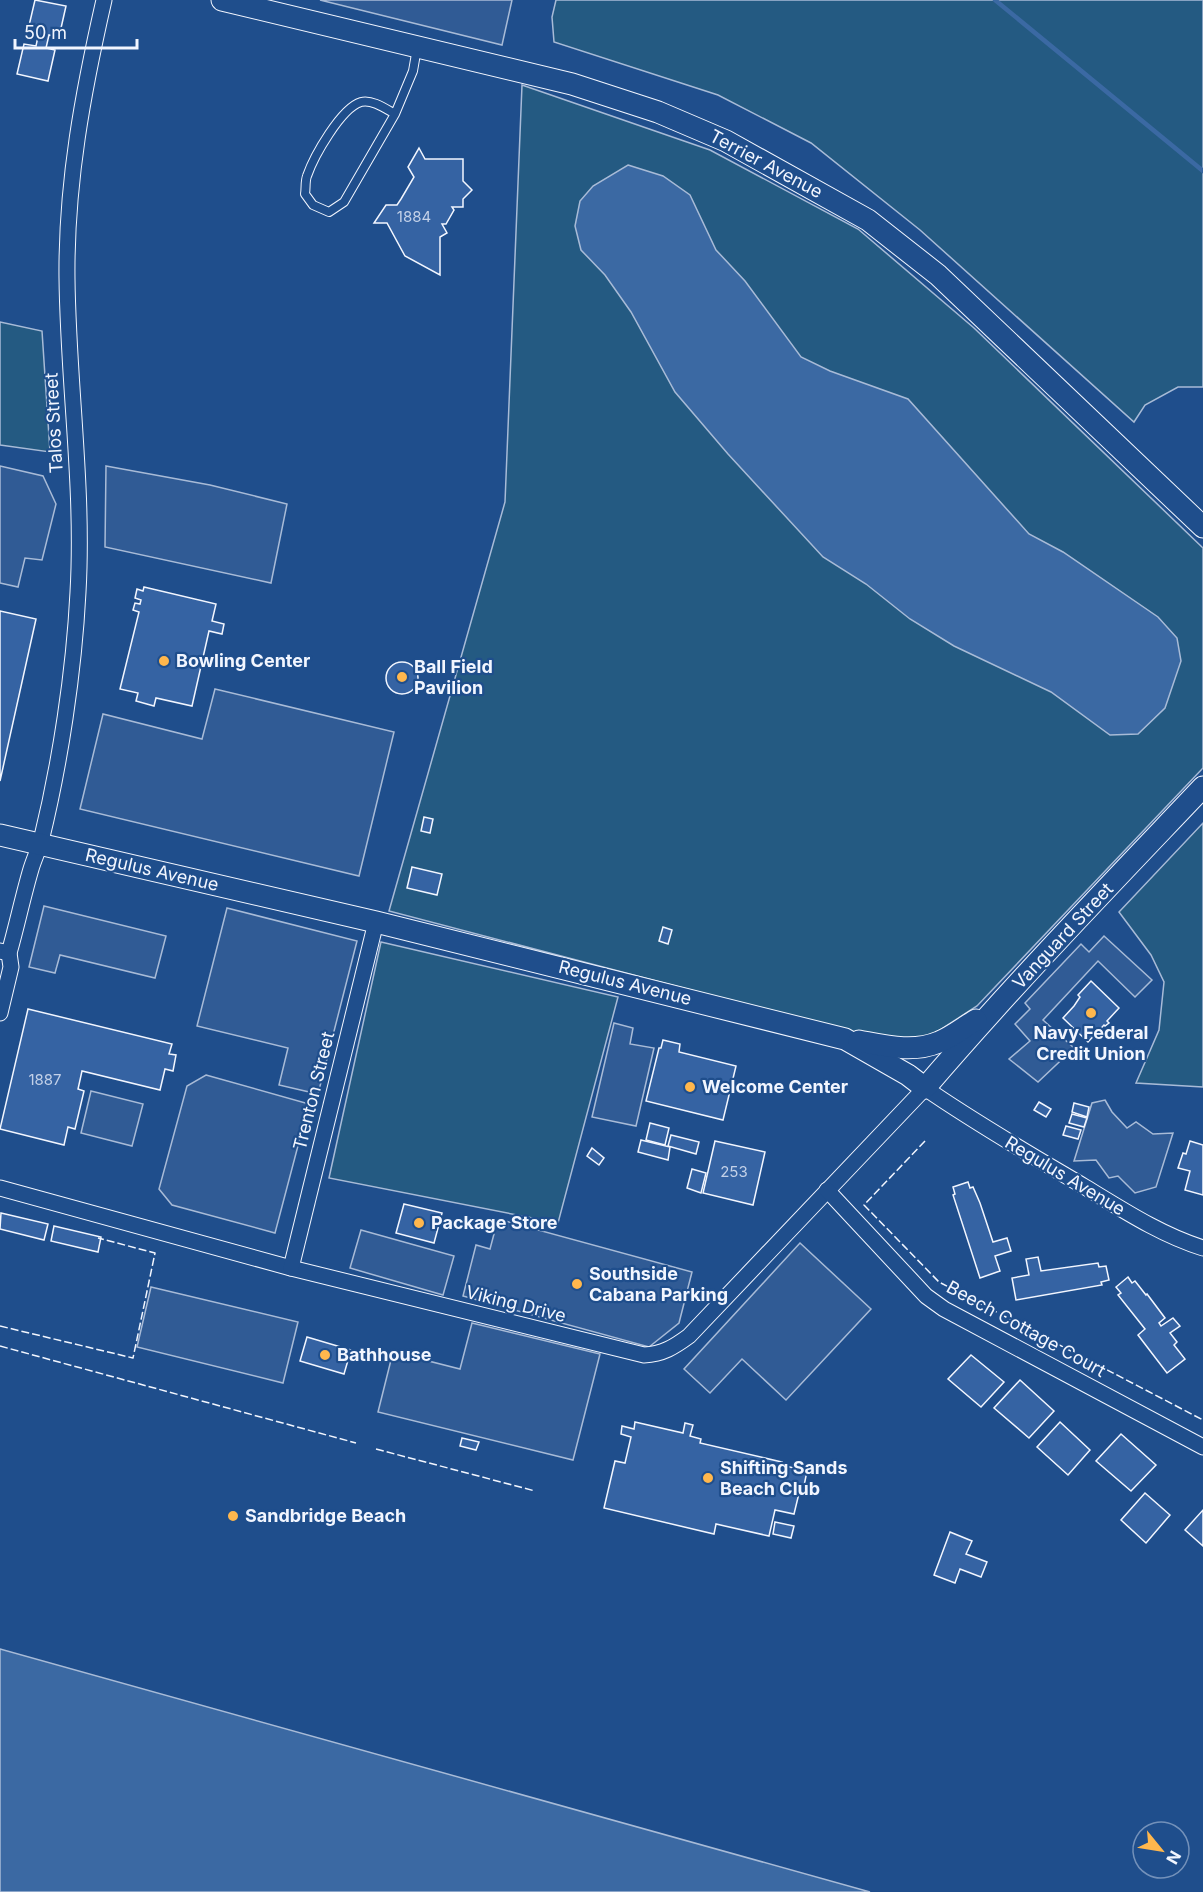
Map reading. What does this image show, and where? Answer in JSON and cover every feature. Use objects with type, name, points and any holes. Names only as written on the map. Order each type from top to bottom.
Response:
[{"type":"street","name":"Talos Street","points":[[0,1012],[11,967],[5,952],[40,843],[69,684],[78,591],[79,514],[67,308],[69,206],[83,99],[104,0]]},
{"type":"street","name":"Terrier Avenue","points":[[222,0],[572,84],[658,112],[726,141],[868,220],[938,276],[1203,527]]},
{"type":"street","name":"Vanguard Street","points":[[925,1088],[995,1009],[1203,787]]},
{"type":"street","name":"Regulus Avenue","points":[[0,835],[376,922],[845,1039],[908,1075],[979,1125],[1142,1221],[1170,1236],[1203,1248]]},
{"type":"street","name":"Trenton Street","points":[[291,1268],[376,922]]},
{"type":"street","points":[[845,1039],[902,1048],[923,1047],[941,1041],[995,1009]]},
{"type":"street","name":"Viking Drive","points":[[0,1188],[291,1268],[644,1355],[658,1354],[671,1349],[689,1336],[925,1088]]},
{"type":"street","name":"Beech Cottage Court","points":[[827,1190],[926,1296],[944,1309],[1203,1447]]},
{"type":"lane","points":[[395,114],[364,101],[351,107],[319,152],[307,177],[305,194],[313,205],[329,212],[344,202],[395,114],[413,71],[417,47]]},
{"type":"shaded area","points":[[320,0],[512,0],[502,45]]},
{"type":"shaded area","points":[[556,0],[1203,0],[1203,387],[1178,387],[1145,405],[1134,422],[920,230],[811,143],[718,95],[554,42],[552,17]]},
{"type":"shaded area","points":[[522,85],[710,150],[858,229],[974,328],[1203,548],[1203,768],[977,1006],[926,1039],[878,1039],[389,911],[505,502]]},
{"type":"shaded area","points":[[628,165],[663,176],[690,195],[716,250],[745,281],[801,357],[830,371],[908,399],[1029,534],[1063,552],[1158,617],[1177,638],[1181,661],[1165,708],[1138,734],[1110,735],[1051,692],[954,646],[910,619],[866,584],[823,557],[728,454],[675,392],[631,312],[605,275],[581,250],[575,226],[580,201],[593,186]]},
{"type":"shaded area","points":[[0,322],[42,331],[50,452],[0,445]]},
{"type":"shaded area","points":[[0,466],[43,476],[56,504],[42,560],[25,558],[18,587],[0,583]]},
{"type":"shaded area","points":[[106,466],[210,485],[287,504],[271,583],[105,547]]},
{"type":"shaded area","points":[[215,689],[394,732],[359,876],[80,809],[103,714],[202,739]]},
{"type":"shaded area","points":[[1203,823],[1203,1087],[1136,1083],[1159,1030],[1164,982],[1151,955],[1119,912]]},
{"type":"shaded area","points":[[44,906],[166,936],[155,978],[60,955],[55,973],[29,967]]},
{"type":"shaded area","points":[[227,908],[357,941],[318,1094],[279,1085],[288,1048],[197,1026]]},
{"type":"shaded area","points":[[1104,936],[1152,980],[1135,997],[1098,961],[1043,1020],[1074,1048],[1038,1082],[1009,1059],[1030,1041],[1015,1024],[1030,1009],[1025,1003],[1081,944],[1089,952]]},
{"type":"shaded area","points":[[381,942],[618,997],[558,1223],[329,1178]]},
{"type":"shaded area","points":[[614,1023],[633,1028],[630,1044],[654,1048],[636,1126],[592,1117]]},
{"type":"shaded area","points":[[206,1075],[309,1104],[275,1233],[172,1205],[159,1189],[187,1086]]},
{"type":"shaded area","points":[[91,1091],[143,1104],[132,1146],[81,1133]]},
{"type":"shaded area","points":[[1105,1100],[1112,1112],[1127,1128],[1136,1122],[1153,1134],[1173,1133],[1156,1187],[1135,1193],[1118,1176],[1109,1178],[1096,1160],[1074,1161],[1092,1103]]},
{"type":"shaded area","name":"Southside Cabana Parking","points":[[498,1219],[692,1272],[679,1323],[649,1347],[463,1296],[476,1245],[490,1249]]},
{"type":"shaded area","points":[[361,1230],[454,1256],[443,1295],[350,1268]]},
{"type":"shaded area","points":[[800,1243],[871,1309],[786,1400],[742,1359],[710,1393],[684,1369]]},
{"type":"shaded area","points":[[151,1287],[298,1322],[283,1383],[137,1347]]},
{"type":"shaded area","points":[[472,1323],[600,1354],[573,1460],[378,1412],[393,1352],[460,1369]]},
{"type":"shaded area","points":[[0,1649],[870,1892],[0,1892]]},
{"type":"building","points":[[35,0],[66,6],[59,37],[49,35],[46,48],[55,50],[48,81],[17,74],[24,44],[36,46],[39,32],[28,30]]},
{"type":"building","points":[[419,148],[425,159],[463,159],[463,181],[472,190],[463,199],[463,207],[452,207],[454,210],[446,224],[442,224],[447,233],[440,237],[440,275],[405,256],[387,223],[374,223],[386,205],[397,205],[401,199],[414,177],[408,167]]},
{"type":"building","name":"Bowling Center","points":[[144,587],[216,604],[212,621],[224,624],[222,634],[209,631],[192,706],[156,698],[154,706],[136,701],[138,693],[120,689],[139,612],[133,610],[135,603],[140,604],[141,600],[135,598],[137,589],[143,591]]},
{"type":"building","points":[[0,611],[36,619],[0,781]]},
{"type":"building","name":"Ball Field Pavilion","points":[[402,662],[413,667],[418,678],[413,689],[402,694],[391,689],[386,678],[391,667]]},
{"type":"building","points":[[424,817],[433,819],[430,833],[421,831]]},
{"type":"building","points":[[412,867],[442,874],[437,895],[407,888]]},
{"type":"building","points":[[663,927],[672,930],[668,944],[659,941]]},
{"type":"building","name":"Navy Federal Credit Union","points":[[1091,981],[1119,1008],[1107,1021],[1109,1023],[1104,1025],[1088,1042],[1063,1018],[1080,997],[1078,995]]},
{"type":"building","points":[[28,1009],[172,1044],[169,1054],[176,1055],[173,1071],[165,1069],[160,1090],[82,1071],[78,1089],[84,1091],[75,1129],[68,1127],[64,1145],[0,1129]]},
{"type":"building","name":"Welcome Center","points":[[663,1040],[680,1044],[679,1052],[736,1066],[723,1120],[646,1101]]},
{"type":"building","points":[[1039,1102],[1051,1109],[1046,1117],[1034,1110]]},
{"type":"building","points":[[1074,1103],[1089,1107],[1087,1117],[1072,1112]]},
{"type":"building","points":[[1072,1114],[1087,1118],[1084,1127],[1069,1123]]},
{"type":"building","points":[[650,1123],[669,1128],[665,1145],[646,1140]]},
{"type":"building","points":[[1066,1126],[1081,1130],[1078,1139],[1063,1135]]},
{"type":"building","points":[[671,1135],[699,1142],[696,1154],[668,1146]]},
{"type":"building","points":[[641,1140],[670,1147],[668,1160],[638,1152]]},
{"type":"building","points":[[715,1141],[765,1152],[753,1205],[703,1193]]},
{"type":"building","points":[[1190,1141],[1203,1145],[1203,1195],[1185,1190],[1190,1171],[1178,1168]]},
{"type":"building","points":[[592,1148],[604,1158],[599,1165],[587,1156]]},
{"type":"building","points":[[692,1169],[706,1173],[701,1193],[687,1188]]},
{"type":"building","points":[[968,1182],[970,1188],[973,1187],[980,1203],[993,1242],[1007,1238],[1011,1251],[995,1256],[1000,1271],[980,1278],[953,1195],[955,1194],[953,1187]]},
{"type":"building","name":"Package Store","points":[[404,1204],[442,1213],[434,1243],[396,1233]]},
{"type":"building","points":[[1,1213],[48,1224],[44,1240],[0,1229]]},
{"type":"building","points":[[54,1226],[101,1237],[98,1252],[51,1241]]},
{"type":"building","points":[[1038,1257],[1041,1271],[1098,1263],[1099,1267],[1106,1266],[1109,1280],[1101,1282],[1102,1285],[1016,1300],[1012,1278],[1029,1275],[1026,1259]]},
{"type":"building","points":[[1128,1277],[1132,1283],[1135,1281],[1147,1294],[1165,1318],[1159,1323],[1161,1326],[1173,1318],[1180,1326],[1170,1333],[1177,1342],[1174,1345],[1185,1359],[1167,1373],[1138,1335],[1145,1329],[1118,1295],[1121,1293],[1116,1287]]},
{"type":"building","name":"Bathhouse","points":[[307,1337],[351,1350],[344,1374],[300,1361]]},
{"type":"building","points":[[971,1355],[1004,1382],[981,1407],[948,1379]]},
{"type":"building","points":[[1020,1380],[1054,1411],[1029,1438],[994,1408]]},
{"type":"building","name":"Shifting Sands Beach Club","points":[[635,1422],[683,1433],[685,1423],[693,1425],[690,1436],[701,1439],[700,1443],[782,1462],[781,1465],[807,1471],[794,1514],[775,1510],[769,1536],[716,1524],[714,1534],[604,1508],[615,1461],[625,1463],[631,1437],[621,1434],[622,1426],[634,1429]]},
{"type":"building","points":[[1060,1422],[1090,1450],[1068,1475],[1037,1447]]},
{"type":"building","points":[[1121,1434],[1156,1465],[1131,1491],[1096,1461]]},
{"type":"building","points":[[462,1438],[479,1442],[476,1450],[460,1446]]},
{"type":"building","points":[[1145,1493],[1170,1515],[1146,1543],[1121,1520]]},
{"type":"building","points":[[1203,1510],[1203,1546],[1185,1530]]},
{"type":"building","points":[[775,1522],[794,1526],[791,1538],[773,1534]]},
{"type":"building","points":[[950,1532],[972,1541],[966,1554],[987,1562],[981,1577],[960,1569],[955,1583],[934,1575]]},
{"type":"waterway","points":[[995,0],[1203,171]]},
{"type":"fence","points":[[925,1141],[864,1205],[939,1282],[1203,1420]]},
{"type":"fence","points":[[0,1326],[133,1358],[155,1253],[98,1238]]},
{"type":"fence","points":[[0,1346],[356,1443]]},
{"type":"fence","points":[[376,1449],[535,1491]]},
{"type":"place","name":"Bowling Center","points":[[164,661]]},
{"type":"place","name":"Ball Field Pavilion","points":[[402,677]]},
{"type":"place","name":"Navy Federal Credit Union","points":[[1091,1013]]},
{"type":"place","name":"Welcome Center","points":[[690,1087]]},
{"type":"place","name":"Package Store","points":[[419,1223]]},
{"type":"place","name":"Southside Cabana Parking","points":[[577,1284]]},
{"type":"place","name":"Bathhouse","points":[[325,1355]]},
{"type":"place","name":"Shifting Sands Beach Club","points":[[708,1478]]},
{"type":"place","name":"Sandbridge Beach","points":[[233,1516]]}]
